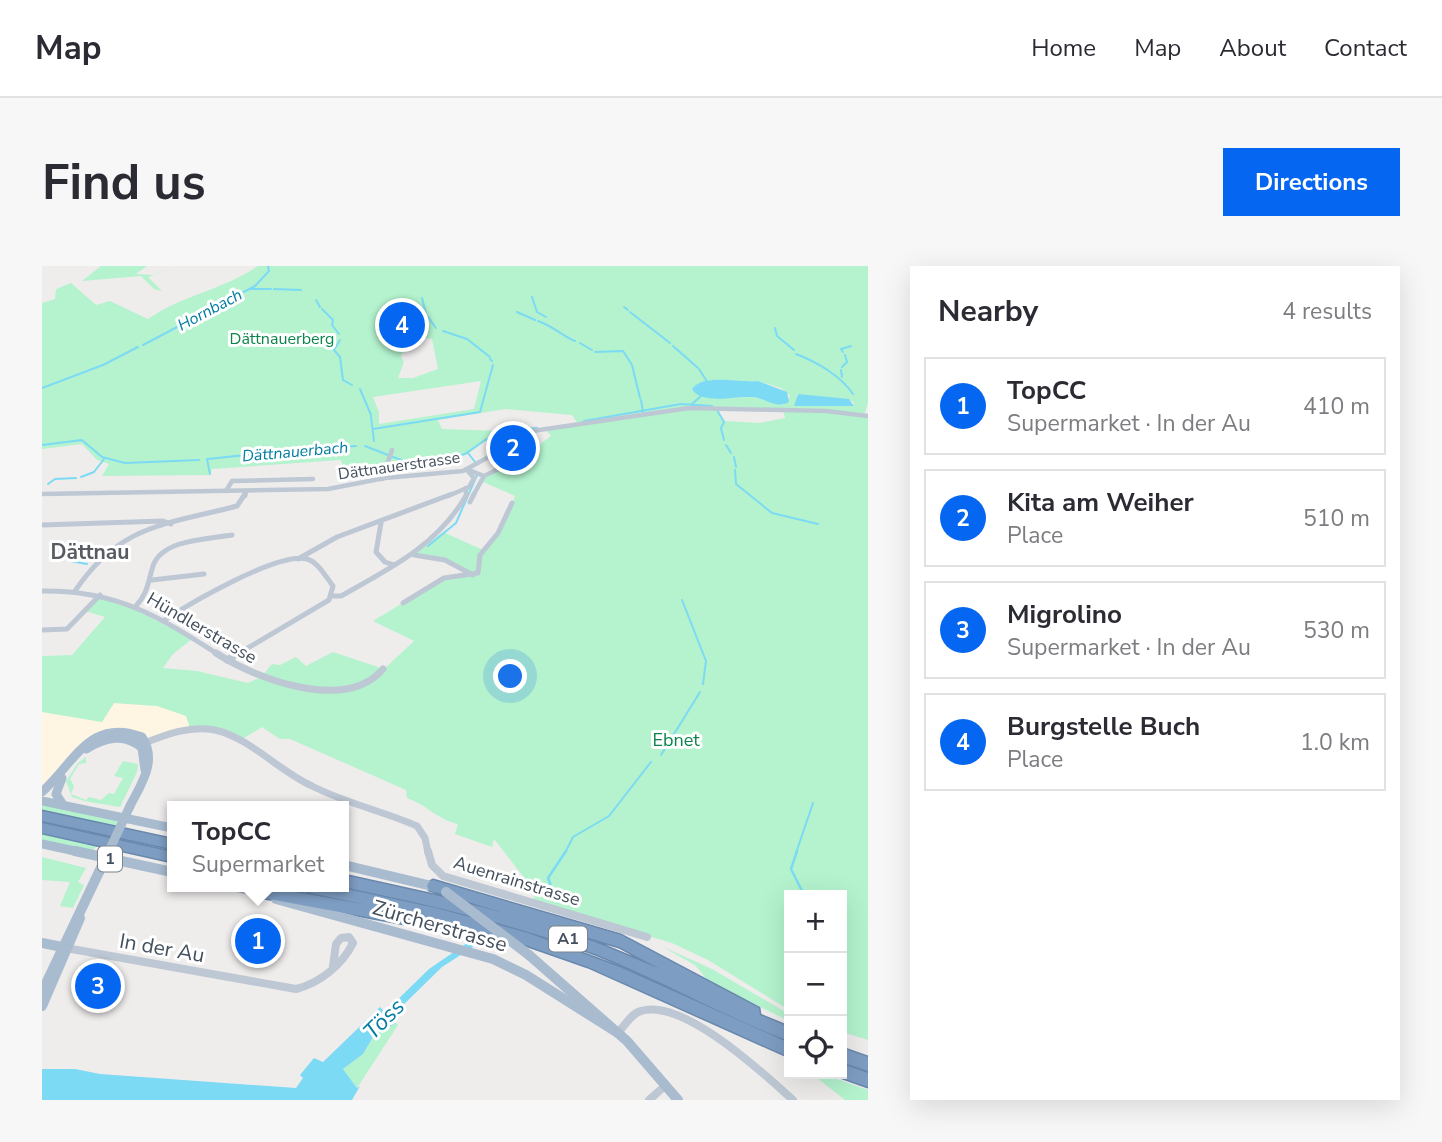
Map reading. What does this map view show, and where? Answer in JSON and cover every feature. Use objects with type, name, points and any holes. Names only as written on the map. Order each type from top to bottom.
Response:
[{"type":"highway","points":[[42,816],[167,843]]},
{"type":"highway","points":[[42,828],[167,855]]},
{"type":"highway","name":"A1","points":[[349,882],[470,909],[562,937],[639,966],[784,1033]]},
{"type":"highway","name":"A1","points":[[433,886],[581,927],[650,955],[737,1002],[784,1032]]},
{"type":"highway","name":"A1","points":[[264,892],[437,924],[470,923]]},
{"type":"highway","name":"A1","points":[[333,892],[470,923],[597,964],[784,1048]]},
{"type":"highway","points":[[847,1057],[868,1064]]},
{"type":"highway","points":[[847,1073],[868,1080]]},
{"type":"main road","points":[[42,792],[77,751],[93,739],[122,731],[135,734],[143,744],[145,771],[65,948],[42,1006]]},
{"type":"main road","points":[[63,805],[57,798],[57,787],[85,750],[116,737],[143,744]]},
{"type":"main road","points":[[42,801],[167,827]]},
{"type":"main road","name":"1","points":[[44,845],[167,871]]},
{"type":"main road","name":"Zürcherstrasse","points":[[349,866],[433,886],[446,892],[602,1015],[678,1100]]},
{"type":"main road","name":"Zürcherstrasse","points":[[258,892],[294,905],[493,959],[523,972],[618,1033]]},
{"type":"main road","points":[[42,943],[65,948]]},
{"type":"main road","points":[[42,992],[65,948]]},
{"type":"street","name":"Dättnauerstrasse","points":[[42,494],[321,489],[467,470],[497,452],[500,441],[507,436],[691,408],[827,411],[868,416]]},
{"type":"street","points":[[382,479],[391,453]]},
{"type":"street","points":[[470,502],[484,477],[523,457]]},
{"type":"street","points":[[467,470],[484,477]]},
{"type":"street","points":[[163,621],[219,588],[298,559],[367,523],[381,523],[466,488],[474,481],[467,470]]},
{"type":"street","points":[[226,491],[232,481],[313,479]]},
{"type":"street","points":[[227,660],[332,597],[341,596],[414,555],[452,522],[468,493],[466,488]]},
{"type":"street","points":[[75,591],[93,564],[110,550],[171,524],[237,506],[243,501],[246,491]]},
{"type":"street","points":[[403,603],[444,578],[473,575],[479,571],[480,555],[498,533],[512,503]]},
{"type":"street","points":[[42,525],[163,521],[171,524]]},
{"type":"street","points":[[381,523],[376,552],[385,562],[394,565]]},
{"type":"street","points":[[136,606],[147,593],[152,580],[153,565],[164,551],[233,535]]},
{"type":"street","points":[[414,555],[430,555],[464,568],[473,575]]},
{"type":"street","points":[[298,559],[314,564],[333,586],[332,597]]},
{"type":"street","points":[[152,580],[204,574]]},
{"type":"street","name":"Hündlerstrasse","points":[[42,591],[75,591],[136,606],[261,677],[326,691],[362,686],[383,669]]},
{"type":"street","points":[[42,630],[68,628],[100,595]]},
{"type":"street","name":"Auenrainstrasse","points":[[143,744],[185,729],[222,731],[309,785],[416,826],[425,835],[429,864],[443,876],[647,937]]},
{"type":"street","name":"In der Au","points":[[65,948],[292,989],[312,984],[333,966]]},
{"type":"street","points":[[618,1033],[640,1010],[653,1007],[663,1010],[734,1051],[793,1100]]},
{"type":"street","points":[[649,1100],[666,1084]]},
{"type":"shaded area","points":[[114,703],[157,706],[183,714],[189,718],[190,728],[146,742],[102,735],[61,772],[42,801],[42,712],[102,722]]},
{"type":"green space","points":[[101,266],[147,266],[136,274],[153,275],[179,266],[148,277],[162,291],[154,289],[141,276],[82,281]]},
{"type":"green space","points":[[258,266],[868,266],[868,403],[864,415],[868,416],[868,1040],[847,1034],[847,890],[784,890],[784,1007],[708,960],[672,943],[533,902],[534,897],[526,880],[494,839],[492,847],[455,834],[458,824],[407,798],[406,790],[290,739],[280,739],[262,727],[241,740],[230,734],[190,728],[186,716],[157,706],[114,703],[102,722],[42,712],[42,656],[72,655],[105,617],[85,611],[100,595],[113,598],[192,639],[173,654],[163,668],[197,671],[248,683],[261,677],[272,664],[280,665],[296,657],[306,666],[333,652],[384,669],[414,641],[373,621],[444,578],[473,575],[430,555],[414,555],[443,532],[483,550],[507,517],[515,496],[481,481],[482,478],[523,457],[551,436],[546,430],[578,424],[572,415],[505,409],[438,420],[442,429],[504,431],[509,435],[501,440],[486,441],[468,454],[453,459],[388,467],[385,473],[345,475],[341,460],[212,469],[210,475],[102,476],[109,464],[97,460],[82,444],[42,449],[42,303],[55,299],[56,289],[71,283],[96,305],[110,301],[148,319],[175,304],[231,281]],"holes":[[[407,339],[432,339],[438,369],[413,378],[398,378],[404,362],[401,357]],[[713,380],[758,381],[781,388],[790,396],[783,405],[753,397],[710,398],[692,389],[698,384]],[[481,381],[474,409],[379,424],[379,412],[373,397]],[[797,394],[853,401],[854,406],[796,406]],[[716,409],[783,410],[785,418],[760,423],[725,421]]]},
{"type":"green space","points":[[86,757],[86,763],[79,764],[70,779],[74,786],[71,794],[86,800],[89,797],[101,800],[109,793],[114,794],[123,778],[114,776],[123,761],[138,764],[137,772],[120,807],[90,802],[72,797],[66,781],[78,763]]},
{"type":"green space","points":[[42,801],[123,818],[89,854],[42,844]]},
{"type":"green space","points":[[42,857],[86,868],[78,882],[84,885],[73,908],[60,906],[70,882],[42,880]]},
{"type":"green space","points":[[661,946],[712,969],[784,1011],[784,1019],[709,982],[695,965]]},
{"type":"green space","points":[[396,1023],[398,1025],[357,1088],[343,1069],[363,1054],[373,1037]]},
{"type":"green space","points":[[818,1079],[837,1079],[868,1090],[868,1100],[845,1100]]},
{"type":"water","points":[[704,381],[758,381],[787,392],[789,402],[779,405],[751,397],[710,398],[696,394],[692,389]]},
{"type":"water","points":[[798,394],[849,399],[854,406],[794,406]]},
{"type":"water","name":"Töss","points":[[470,941],[473,947],[442,967],[391,1017],[396,1023],[373,1037],[363,1054],[343,1069],[357,1088],[360,1086],[352,1100],[42,1100],[42,1069],[75,1069],[100,1074],[296,1088],[303,1078],[300,1075],[314,1058],[323,1062],[380,1007],[385,1012],[429,969]]},
{"type":"waterway","name":"Hornbach","points":[[143,345],[255,286],[269,271],[268,266]]},
{"type":"waterway","points":[[251,289],[271,289]]},
{"type":"waterway","points":[[274,289],[301,290]]},
{"type":"waterway","points":[[532,297],[537,312],[546,317]]},
{"type":"waterway","points":[[422,298],[426,314],[436,328]]},
{"type":"waterway","points":[[316,300],[320,307]]},
{"type":"waterway","name":"Dättnauerbach","points":[[624,307],[628,310]]},
{"type":"waterway","points":[[322,309],[333,320],[332,325],[339,334]]},
{"type":"waterway","points":[[517,312],[535,320]]},
{"type":"waterway","name":"Dättnauerbach","points":[[630,312],[670,343]]},
{"type":"waterway","points":[[538,321],[575,341]]},
{"type":"waterway","points":[[775,328],[777,336],[794,350]]},
{"type":"waterway","points":[[443,331],[467,339],[490,357]]},
{"type":"waterway","points":[[340,340],[334,350],[340,357],[343,380],[352,385]]},
{"type":"waterway","points":[[580,343],[592,350]]},
{"type":"waterway","name":"Dättnauerbach","points":[[673,346],[698,368]]},
{"type":"waterway","points":[[843,352],[841,349],[851,346]]},
{"type":"waterway","name":"Hornbach","points":[[42,388],[103,365],[138,347]]},
{"type":"waterway","points":[[595,352],[623,351],[632,365],[640,398]]},
{"type":"waterway","points":[[796,354],[828,370],[853,394]]},
{"type":"waterway","points":[[842,367],[847,362],[845,355]]},
{"type":"waterway","points":[[373,429],[480,412],[493,365]]},
{"type":"waterway","points":[[699,369],[708,383]]},
{"type":"waterway","points":[[841,370],[842,377]]},
{"type":"waterway","points":[[360,389],[371,415]]},
{"type":"waterway","points":[[692,404],[701,396]]},
{"type":"waterway","points":[[641,400],[643,411]]},
{"type":"waterway","name":"Dättnauerbach","points":[[643,411],[681,404],[712,406]]},
{"type":"waterway","name":"Dättnauerbach","points":[[717,410],[724,422],[721,428],[724,440]]},
{"type":"waterway","name":"Dättnauerbach","points":[[584,421],[643,411]]},
{"type":"waterway","points":[[371,417],[374,441]]},
{"type":"waterway","name":"Dättnauerbach","points":[[365,446],[406,462],[438,460],[465,454],[485,440],[512,430],[537,428]]},
{"type":"waterway","name":"Dättnauerbach","points":[[42,445],[82,440],[102,457],[125,463],[199,460]]},
{"type":"waterway","name":"Dättnauerbach","points":[[726,445],[731,453]]},
{"type":"waterway","name":"Dättnauerbach","points":[[292,450],[356,446]]},
{"type":"waterway","name":"Dättnauerbach","points":[[208,459],[283,451]]},
{"type":"waterway","points":[[468,453],[475,462]]},
{"type":"waterway","name":"Dättnauerbach","points":[[734,457],[736,467]]},
{"type":"waterway","points":[[81,477],[94,472],[104,459]]},
{"type":"waterway","points":[[207,459],[210,474]]},
{"type":"waterway","name":"Dättnauerbach","points":[[735,470],[736,484],[772,513],[818,524]]},
{"type":"waterway","points":[[428,546],[456,523],[477,475]]},
{"type":"waterway","points":[[48,484],[55,479],[76,478]]},
{"type":"waterway","points":[[66,544],[80,544],[71,557]]},
{"type":"waterway","points":[[71,561],[87,564]]},
{"type":"waterway","points":[[682,600],[706,661],[703,684]]},
{"type":"waterway","points":[[661,755],[700,692]]},
{"type":"waterway","points":[[566,851],[573,837],[609,816],[651,762]]},
{"type":"waterway","points":[[796,853],[813,803]]},
{"type":"waterway","points":[[557,902],[548,878],[566,851]]},
{"type":"waterway","points":[[797,851],[791,869],[802,890]]},
{"type":"place","name":"Burgstelle Buch","points":[[402,325]]},
{"type":"place","name":"Kita am Weiher","points":[[513,448]]},
{"type":"place","name":"TopCC","points":[[258,941]]},
{"type":"place","name":"Migrolino","points":[[98,986]]},
{"type":"district","name":"Dättnau","points":[[90,552]]},
{"type":"park label","name":"Dättnauerberg","points":[[282,339]]},
{"type":"park label","name":"Ebnet","points":[[676,740]]}]
